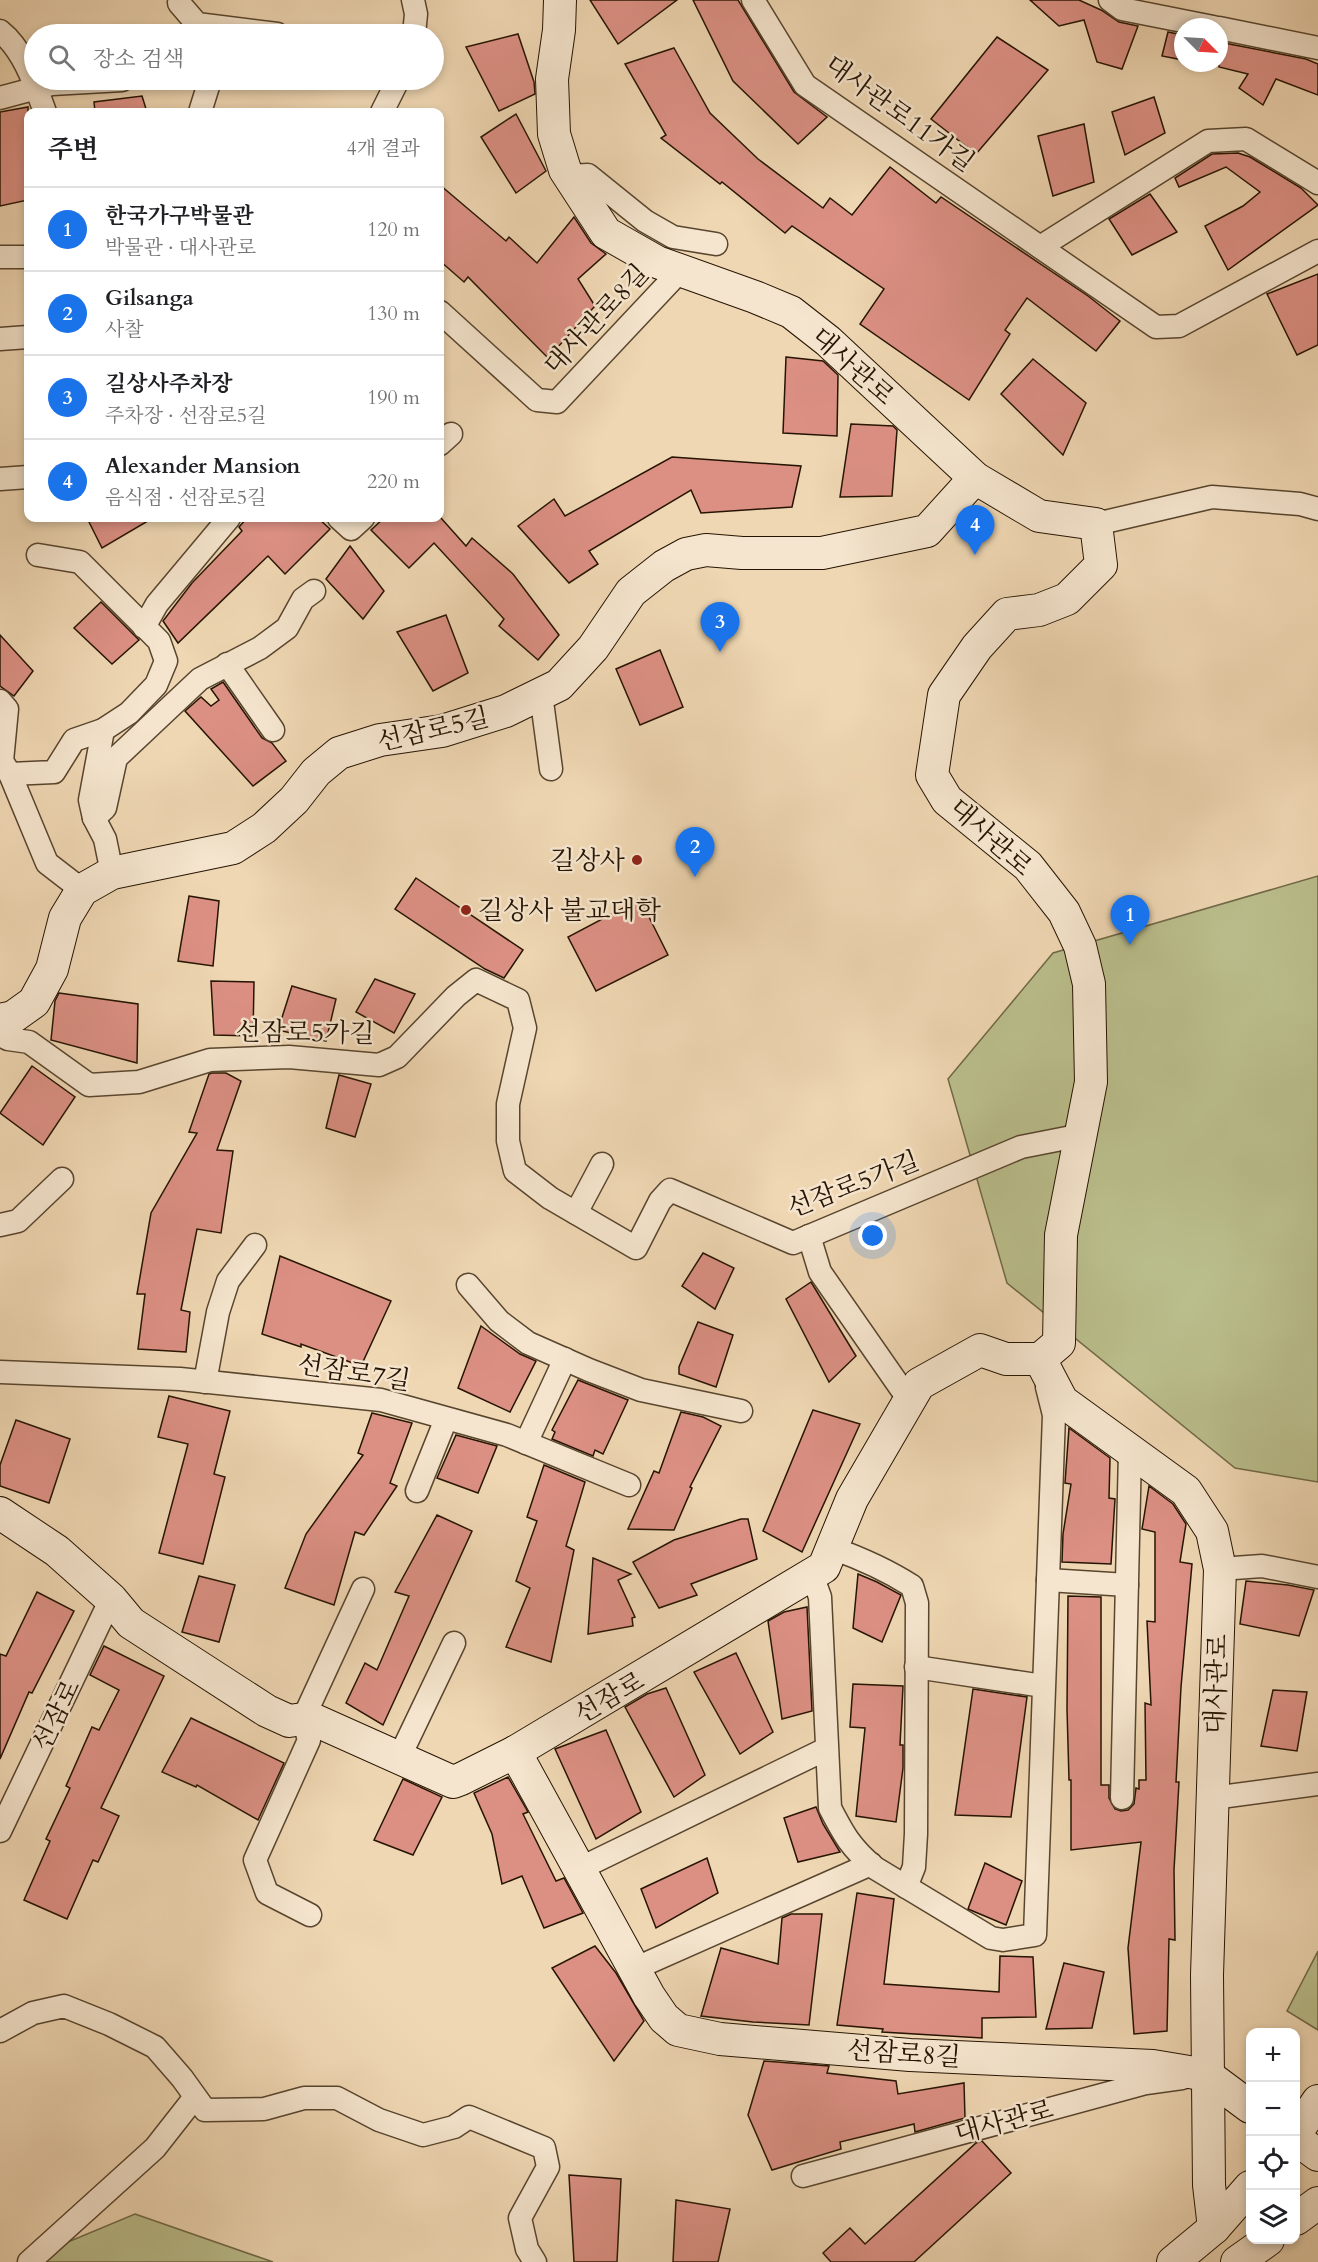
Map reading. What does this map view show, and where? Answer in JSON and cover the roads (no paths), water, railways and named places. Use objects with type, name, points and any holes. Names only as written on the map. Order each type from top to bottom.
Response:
[{"type":"street","points":[[413,0],[416,14],[415,24]]},
{"type":"street","name":"대사관로","points":[[560,0],[559,30],[552,79],[554,134],[569,176],[606,233],[657,262],[791,312],[828,341],[975,478],[1040,516],[1096,524],[1101,565],[1067,599],[1039,610],[1007,614],[977,646],[944,695],[932,775],[947,800],[1028,866],[1064,912],[1080,946],[1089,984],[1091,1082],[1061,1235],[1059,1343],[1040,1359],[1062,1401],[1186,1491],[1212,1531],[1220,1569],[1207,1975],[1209,2185],[1214,2228]]},
{"type":"street","name":"대사관로11가길","points":[[753,0],[805,85],[1156,327],[1179,326],[1318,251]]},
{"type":"street","points":[[1110,0],[1122,9],[1174,19]]},
{"type":"street","points":[[179,3],[197,24]]},
{"type":"street","points":[[1228,30],[1318,48]]},
{"type":"street","points":[[0,31],[7,36],[24,63]]},
{"type":"street","points":[[0,98],[30,90]]},
{"type":"street","points":[[38,90],[44,108]]},
{"type":"street","points":[[201,108],[207,90]]},
{"type":"street","points":[[384,108],[393,90]]},
{"type":"street","points":[[1040,247],[1208,141],[1246,139],[1318,183]]},
{"type":"street","points":[[569,176],[588,175],[645,221],[673,237],[716,244]]},
{"type":"street","points":[[0,257],[24,257]]},
{"type":"street","name":"대사관로8길","points":[[444,316],[537,400],[556,402],[681,270]]},
{"type":"street","points":[[0,339],[24,337]]},
{"type":"street","points":[[0,479],[24,477]]},
{"type":"street","name":"선잠로5길","points":[[0,1020],[13,1017],[34,1002],[52,969],[65,918],[82,890],[112,873],[233,848],[264,828],[294,800],[316,772],[339,753],[380,740],[442,731],[506,711],[559,685],[593,648],[631,592],[663,566],[686,554],[706,550],[742,553],[822,553],[927,531],[975,478]]},
{"type":"street","points":[[1096,524],[1212,497],[1300,504],[1318,509]]},
{"type":"street","points":[[144,627],[158,604],[226,522]]},
{"type":"street","points":[[343,522],[351,529],[359,522]]},
{"type":"street","points":[[10,774],[54,772],[74,740],[103,730],[129,713],[156,685],[166,661],[159,641],[80,562],[38,555]]},
{"type":"street","points":[[94,818],[105,808],[116,758],[200,678],[260,648],[287,628],[303,598],[314,591]]},
{"type":"street","points":[[227,664],[273,730]]},
{"type":"street","points":[[541,693],[551,769]]},
{"type":"street","points":[[0,701],[7,710],[2,725],[2,761],[10,774],[46,863],[82,890]]},
{"type":"street","points":[[103,730],[90,800],[94,818],[105,839],[112,873]]},
{"type":"street","name":"선잠로5가길","points":[[0,1035],[8,1039],[28,1042],[88,1085],[139,1082],[210,1060],[289,1057],[379,1065],[397,1057],[456,996],[476,980],[518,1000],[525,1028],[508,1104],[508,1141],[515,1171],[550,1198],[636,1248],[660,1201],[670,1190],[793,1243],[1021,1147],[1082,1135]]},
{"type":"street","points":[[576,1213],[602,1164]]},
{"type":"street","points":[[0,1225],[18,1221],[62,1179]]},
{"type":"street","points":[[809,1236],[820,1272],[909,1400]]},
{"type":"street","points":[[205,1382],[218,1312],[228,1281],[255,1245]]},
{"type":"street","points":[[468,1285],[499,1321],[528,1343],[641,1390],[741,1411]]},
{"type":"street","name":"선잠로","points":[[0,1513],[57,1551],[111,1599],[131,1623],[258,1705],[290,1721],[310,1718],[453,1782],[515,1752],[824,1567],[852,1499],[919,1384],[980,1350],[1006,1359],[1040,1359]]},
{"type":"street","points":[[526,1443],[565,1359]]},
{"type":"street","points":[[812,1575],[820,1597],[830,1808],[846,1838],[858,1854],[871,1864],[992,1938],[1003,1940],[1035,1935],[1054,1415],[1040,1359]]},
{"type":"street","name":"선잠로7길","points":[[0,1372],[205,1382],[381,1400],[507,1435],[629,1485]]},
{"type":"street","points":[[417,1491],[446,1419]]},
{"type":"street","points":[[1122,1798],[1130,1451]]},
{"type":"street","points":[[832,1548],[861,1559],[912,1586],[917,1603],[915,1867],[906,1887]]},
{"type":"street","points":[[1220,1569],[1262,1566],[1318,1577]]},
{"type":"street","points":[[1048,1580],[1127,1585]]},
{"type":"street","points":[[310,1915],[267,1893],[255,1860],[309,1740],[303,1719],[363,1589]]},
{"type":"street","name":"선잠로","points":[[0,1831],[111,1599]]},
{"type":"street","points":[[399,1758],[454,1643]]},
{"type":"street","points":[[916,1667],[1043,1686]]},
{"type":"street","points":[[579,1869],[826,1749]]},
{"type":"street","name":"선잠로8길","points":[[515,1752],[649,1996],[664,2018],[678,2030],[720,2039],[910,2055],[1154,2066],[1207,2075]]},
{"type":"street","points":[[1213,1798],[1318,1784]]},
{"type":"street","points":[[634,1969],[871,1864]]},
{"type":"street","points":[[0,2031],[33,2013],[64,2006],[109,2024],[155,2047],[205,2110],[264,2109],[304,2098],[337,2098],[379,2120],[423,2134],[454,2127],[469,2117],[544,2148],[548,2167],[520,2218],[527,2249],[535,2262]]},
{"type":"street","points":[[1207,2075],[1246,2103]]},
{"type":"street","name":"대사관로","points":[[803,2176],[1146,2083],[1207,2075]]},
{"type":"street","points":[[29,2262],[155,2148],[195,2097]]},
{"type":"street","points":[[1303,2124],[1318,2155]]},
{"type":"street","points":[[1173,2262],[1214,2228],[1248,2190]]},
{"type":"street","points":[[1300,2216],[1318,2203]]},
{"type":"street","points":[[1238,2262],[1263,2244]]},
{"type":"place","name":"Alexander Mansion","points":[[975,555]]},
{"type":"place","name":"길상사주차장","points":[[720,652]]},
{"type":"place","name":"길상사","points":[[637,860]]},
{"type":"place","name":"Gilsanga","points":[[695,877]]},
{"type":"place","name":"길상사 불교대학","points":[[466,910]]},
{"type":"place","name":"한국가구박물관","points":[[1130,945]]}]
